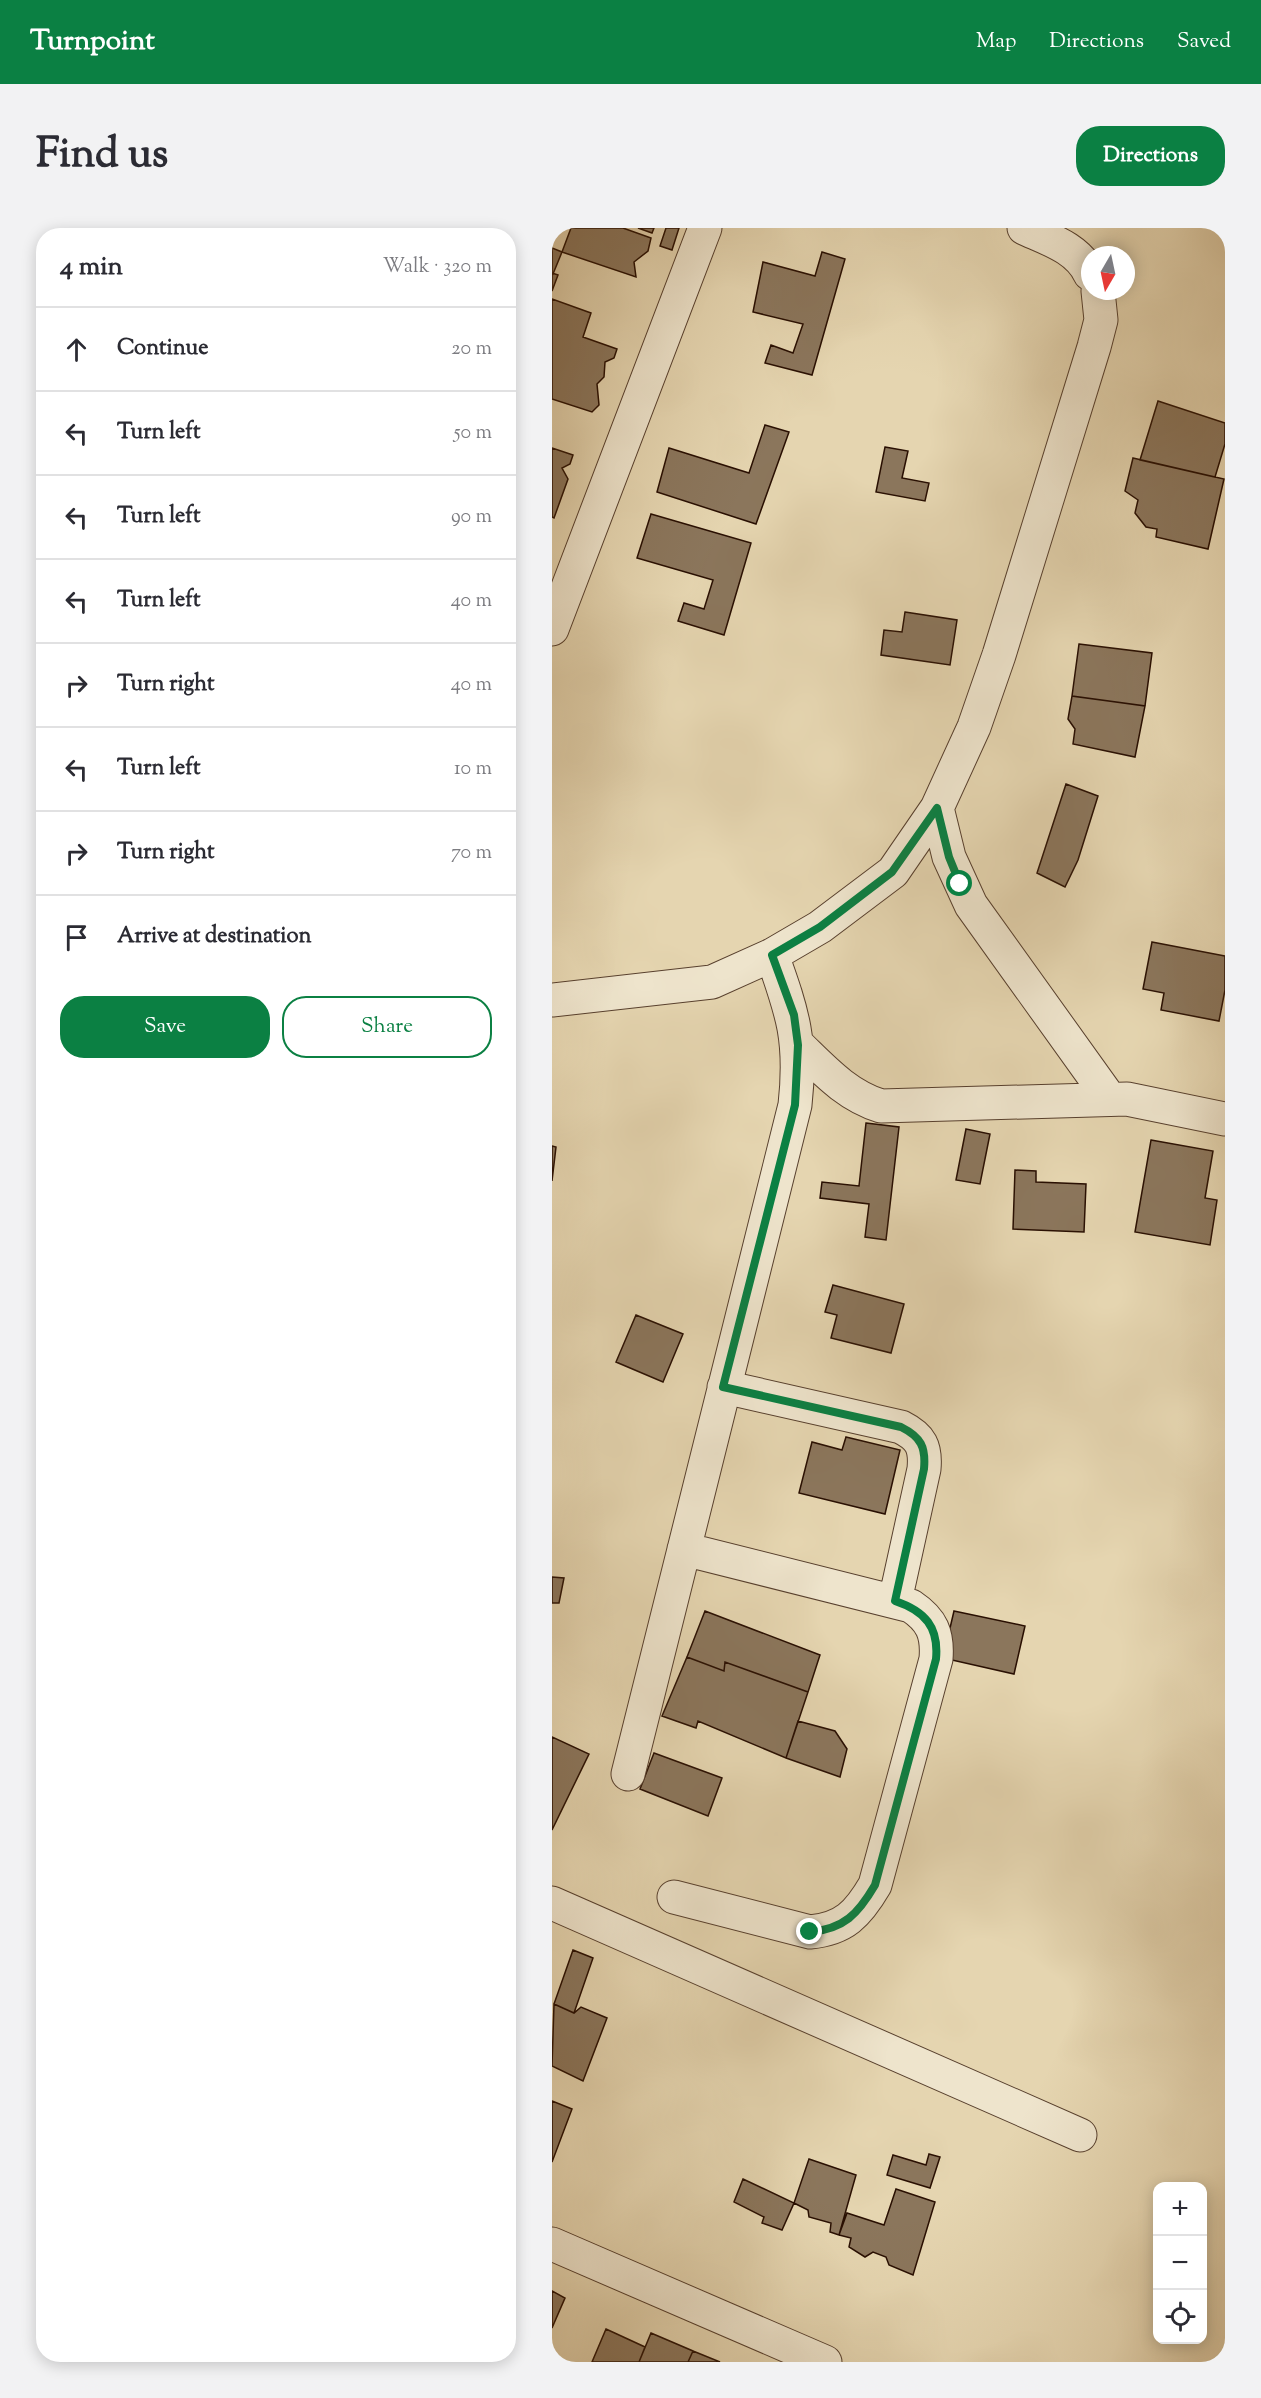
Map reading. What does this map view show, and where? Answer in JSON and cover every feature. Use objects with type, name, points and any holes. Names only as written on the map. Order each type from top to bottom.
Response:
[{"type":"street","points":[[552,629],[705,228]]},
{"type":"street","points":[[1024,228],[1071,238],[1081,256]]},
{"type":"street","points":[[552,1000],[712,982],[772,955],[820,927],[892,872],[937,808],[974,727],[1094,347],[1101,320],[1099,300]]},
{"type":"street","points":[[937,808],[949,857],[971,904],[1110,1099]]},
{"type":"street","points":[[628,1774],[795,1105],[798,1045],[794,1015],[772,955]]},
{"type":"street","points":[[798,1045],[841,1086],[860,1099],[882,1106],[1110,1099],[1144,1101],[1225,1119]]},
{"type":"street","points":[[723,1387],[901,1427],[917,1435],[926,1452],[924,1469],[895,1601]]},
{"type":"street","points":[[674,1897],[810,1932],[829,1930],[847,1920],[862,1906],[875,1885],[936,1659],[937,1643],[933,1628],[924,1615],[895,1601],[684,1549]]},
{"type":"street","points":[[552,1903],[1080,2135]]},
{"type":"street","points":[[552,2244],[825,2362]]},
{"type":"building","points":[[571,228],[623,228],[651,238],[648,251],[634,262],[636,277],[562,252]]},
{"type":"building","points":[[638,228],[654,228],[652,233]]},
{"type":"building","points":[[666,228],[679,228],[672,250],[660,246]]},
{"type":"building","points":[[552,248],[562,252],[553,274],[552,273]]},
{"type":"building","points":[[822,252],[845,259],[812,375],[765,363],[771,345],[793,353],[803,324],[753,312],[763,262],[815,276]]},
{"type":"building","points":[[552,273],[558,275],[552,291]]},
{"type":"building","points":[[552,299],[591,313],[583,337],[617,349],[614,358],[605,362],[604,377],[597,384],[599,405],[592,412],[552,399]]},
{"type":"building","points":[[1158,401],[1225,423],[1225,444],[1215,477],[1140,460]]},
{"type":"building","points":[[765,425],[789,432],[756,524],[657,492],[669,448],[749,473]]},
{"type":"building","points":[[885,447],[908,451],[902,478],[929,483],[925,501],[876,492]]},
{"type":"building","points":[[552,448],[573,455],[570,464],[562,468],[568,479],[554,518],[552,517]]},
{"type":"building","points":[[1133,458],[1224,479],[1208,549],[1156,537],[1157,529],[1146,527],[1135,513],[1138,500],[1125,491]]},
{"type":"building","points":[[651,514],[751,543],[724,635],[678,621],[684,603],[704,609],[713,580],[637,558]]},
{"type":"building","points":[[905,612],[957,620],[950,665],[881,655],[884,630],[902,632]]},
{"type":"building","points":[[1079,644],[1152,653],[1145,706],[1072,696]]},
{"type":"building","points":[[1072,696],[1145,706],[1135,757],[1073,744],[1075,729],[1068,719]]},
{"type":"building","points":[[1066,784],[1098,796],[1078,860],[1065,887],[1037,873]]},
{"type":"building","points":[[1152,942],[1225,956],[1225,990],[1219,1021],[1161,1010],[1164,993],[1143,989]]},
{"type":"building","points":[[866,1123],[899,1127],[886,1240],[865,1237],[869,1204],[820,1198],[822,1182],[859,1186]]},
{"type":"building","points":[[966,1129],[990,1134],[980,1184],[956,1180]]},
{"type":"building","points":[[1151,1140],[1213,1151],[1205,1198],[1217,1200],[1210,1245],[1135,1232]]},
{"type":"building","points":[[552,1146],[556,1147],[552,1181]]},
{"type":"building","points":[[1015,1170],[1036,1171],[1036,1182],[1086,1184],[1084,1232],[1013,1229]]},
{"type":"building","points":[[833,1285],[904,1304],[891,1353],[831,1338],[837,1315],[825,1312]]},
{"type":"building","points":[[636,1315],[683,1334],[663,1382],[616,1362]]},
{"type":"building","points":[[846,1437],[900,1450],[885,1514],[799,1493],[812,1442],[842,1450]]},
{"type":"building","points":[[552,1577],[564,1578],[559,1603],[552,1603]]},
{"type":"building","points":[[705,1611],[820,1655],[808,1692],[725,1662],[724,1671],[687,1657]]},
{"type":"building","points":[[954,1611],[1025,1626],[1014,1674],[943,1658]]},
{"type":"building","points":[[687,1657],[724,1671],[725,1662],[808,1692],[786,1758],[698,1721],[696,1728],[662,1716]]},
{"type":"building","points":[[798,1721],[835,1731],[847,1749],[840,1777],[786,1758]]},
{"type":"building","points":[[552,1737],[589,1754],[552,1830]]},
{"type":"building","points":[[654,1753],[722,1778],[708,1816],[640,1789]]},
{"type":"building","points":[[573,1950],[593,1958],[574,2013],[554,2004]]},
{"type":"building","points":[[554,2004],[574,2013],[581,2007],[607,2018],[583,2081],[552,2066]]},
{"type":"building","points":[[552,2101],[572,2109],[552,2162]]},
{"type":"building","points":[[929,2154],[940,2157],[930,2188],[887,2175],[893,2155],[926,2165]]},
{"type":"building","points":[[809,2159],[856,2175],[839,2235],[830,2232],[831,2223],[809,2217],[808,2210],[794,2203]]},
{"type":"building","points":[[743,2179],[794,2203],[782,2230],[762,2223],[764,2217],[734,2202]]},
{"type":"building","points":[[896,2189],[935,2202],[913,2275],[889,2265],[886,2257],[873,2252],[865,2257],[849,2247],[851,2238],[839,2235],[847,2213],[884,2225]]},
{"type":"building","points":[[552,2291],[565,2298],[552,2328]]},
{"type":"building","points":[[606,2329],[645,2347],[639,2362],[592,2362]]},
{"type":"building","points":[[651,2333],[693,2351],[688,2362],[639,2362]]},
{"type":"building","points":[[693,2351],[720,2362],[688,2362]]},
{"type":"route","points":[[810,1932],[829,1930],[847,1920],[862,1906],[875,1885],[936,1659],[937,1643],[933,1628],[924,1615],[911,1606],[895,1601],[924,1469],[926,1452],[917,1435],[901,1427],[723,1387],[795,1105],[798,1045],[794,1015],[772,955],[820,927],[892,872],[937,808],[949,857],[960,884]]}]
